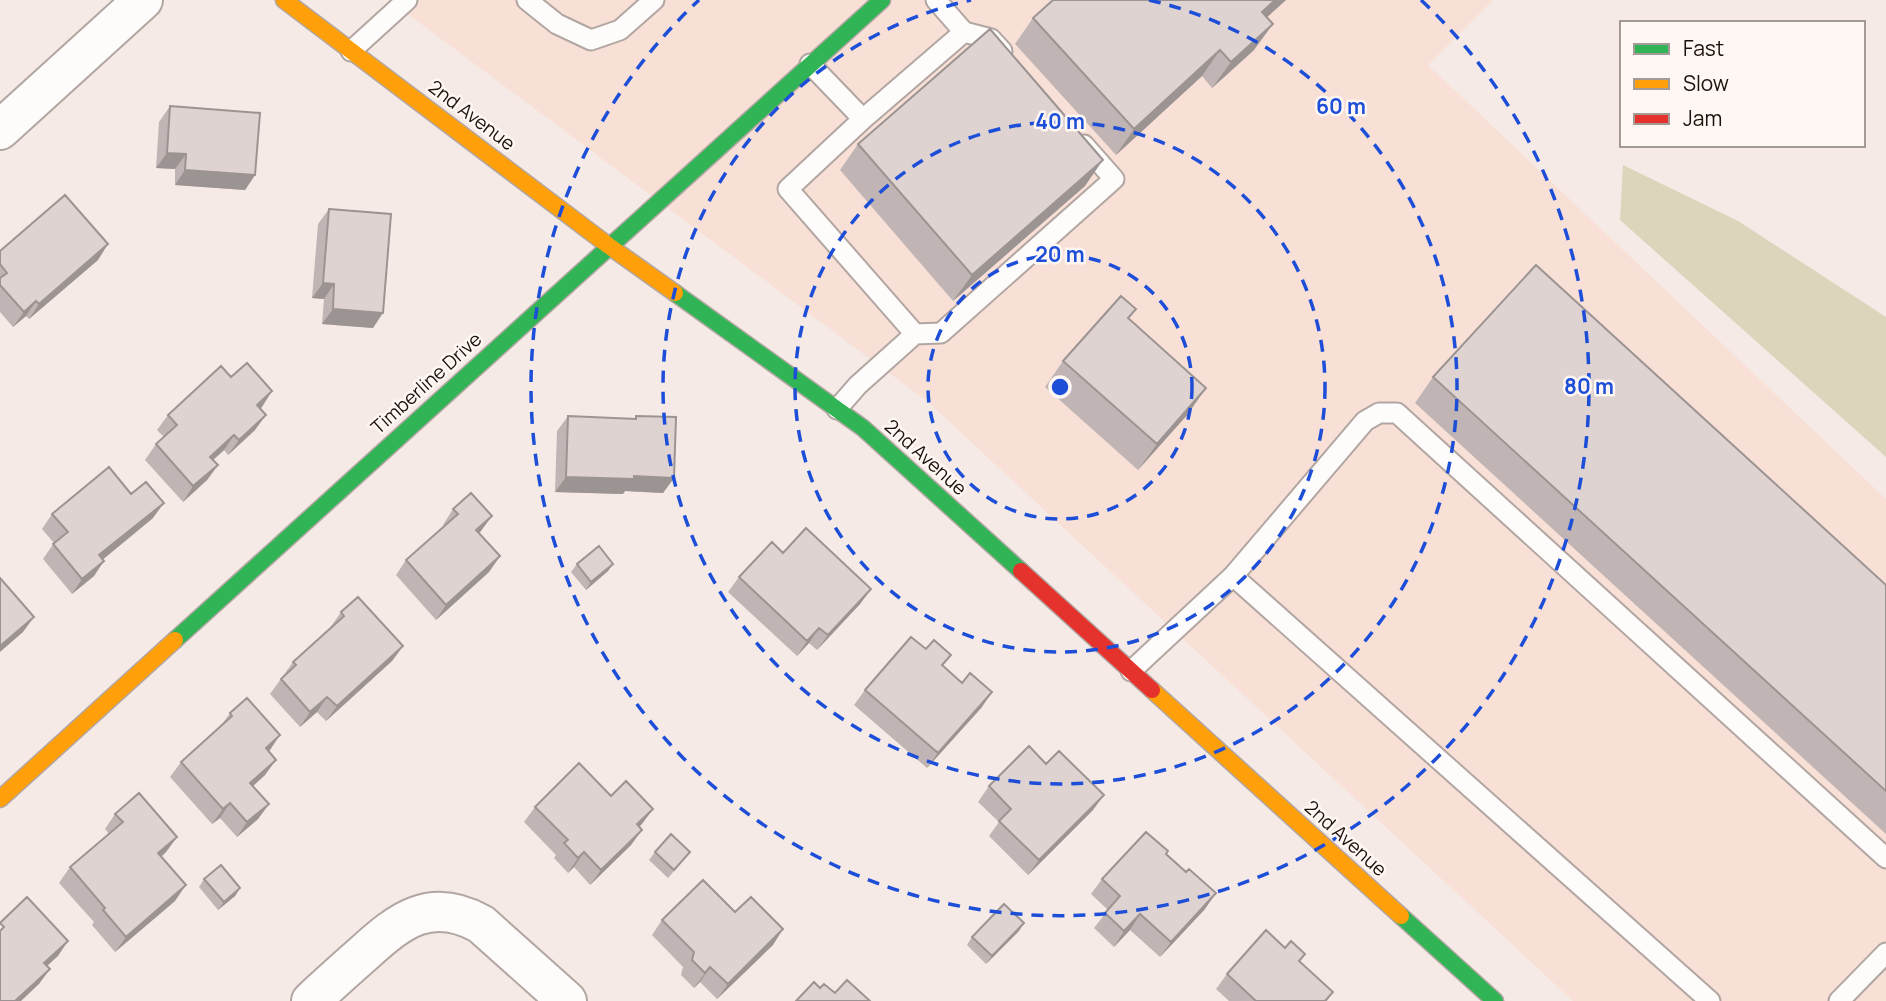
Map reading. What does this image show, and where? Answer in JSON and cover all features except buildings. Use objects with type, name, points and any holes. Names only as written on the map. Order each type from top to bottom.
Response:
[{"type":"street","points":[[0,130],[143,0]]},
{"type":"street","name":"2nd Avenue","points":[[284,0],[609,246],[863,428],[1495,1001]]},
{"type":"street","name":"Timberline Drive","points":[[0,799],[882,0]]},
{"type":"street","points":[[311,1001],[403,920],[414,915],[440,912],[465,915],[481,924],[567,1001]]},
{"type":"lane","points":[[351,51],[407,0]]},
{"type":"lane","points":[[527,0],[557,24],[591,40],[620,30],[654,0]]},
{"type":"lane","points":[[936,0],[964,32],[991,39],[1018,69]]},
{"type":"lane","points":[[915,334],[788,189],[863,119],[964,32]]},
{"type":"lane","points":[[810,64],[863,119]]},
{"type":"lane","points":[[837,409],[858,385],[915,334],[941,333],[1114,179],[1070,129]]},
{"type":"lane","points":[[1131,671],[1233,576],[1365,421],[1379,413],[1397,413],[1886,858]]},
{"type":"lane","points":[[1233,576],[1710,1001]]},
{"type":"lane","points":[[1839,1001],[1886,953]]},
{"type":"shaded area","points":[[389,0],[1493,0],[1428,65],[1886,499],[1886,1001],[1573,1001],[928,402]]},
{"type":"shaded area","points":[[1623,165],[1738,221],[1886,317],[1886,457],[1620,220]]},
{"type":"traffic: fast","points":[[175,640],[882,0]]},
{"type":"traffic: fast","points":[[675,293],[863,428],[1021,571]]},
{"type":"traffic: fast","points":[[1401,916],[1495,1001]]},
{"type":"traffic: slow","points":[[284,0],[675,293]]},
{"type":"traffic: slow","points":[[0,799],[175,640]]},
{"type":"traffic: slow","points":[[1152,690],[1401,916]]},
{"type":"traffic: jam","points":[[1021,571],[1152,690]]}]
